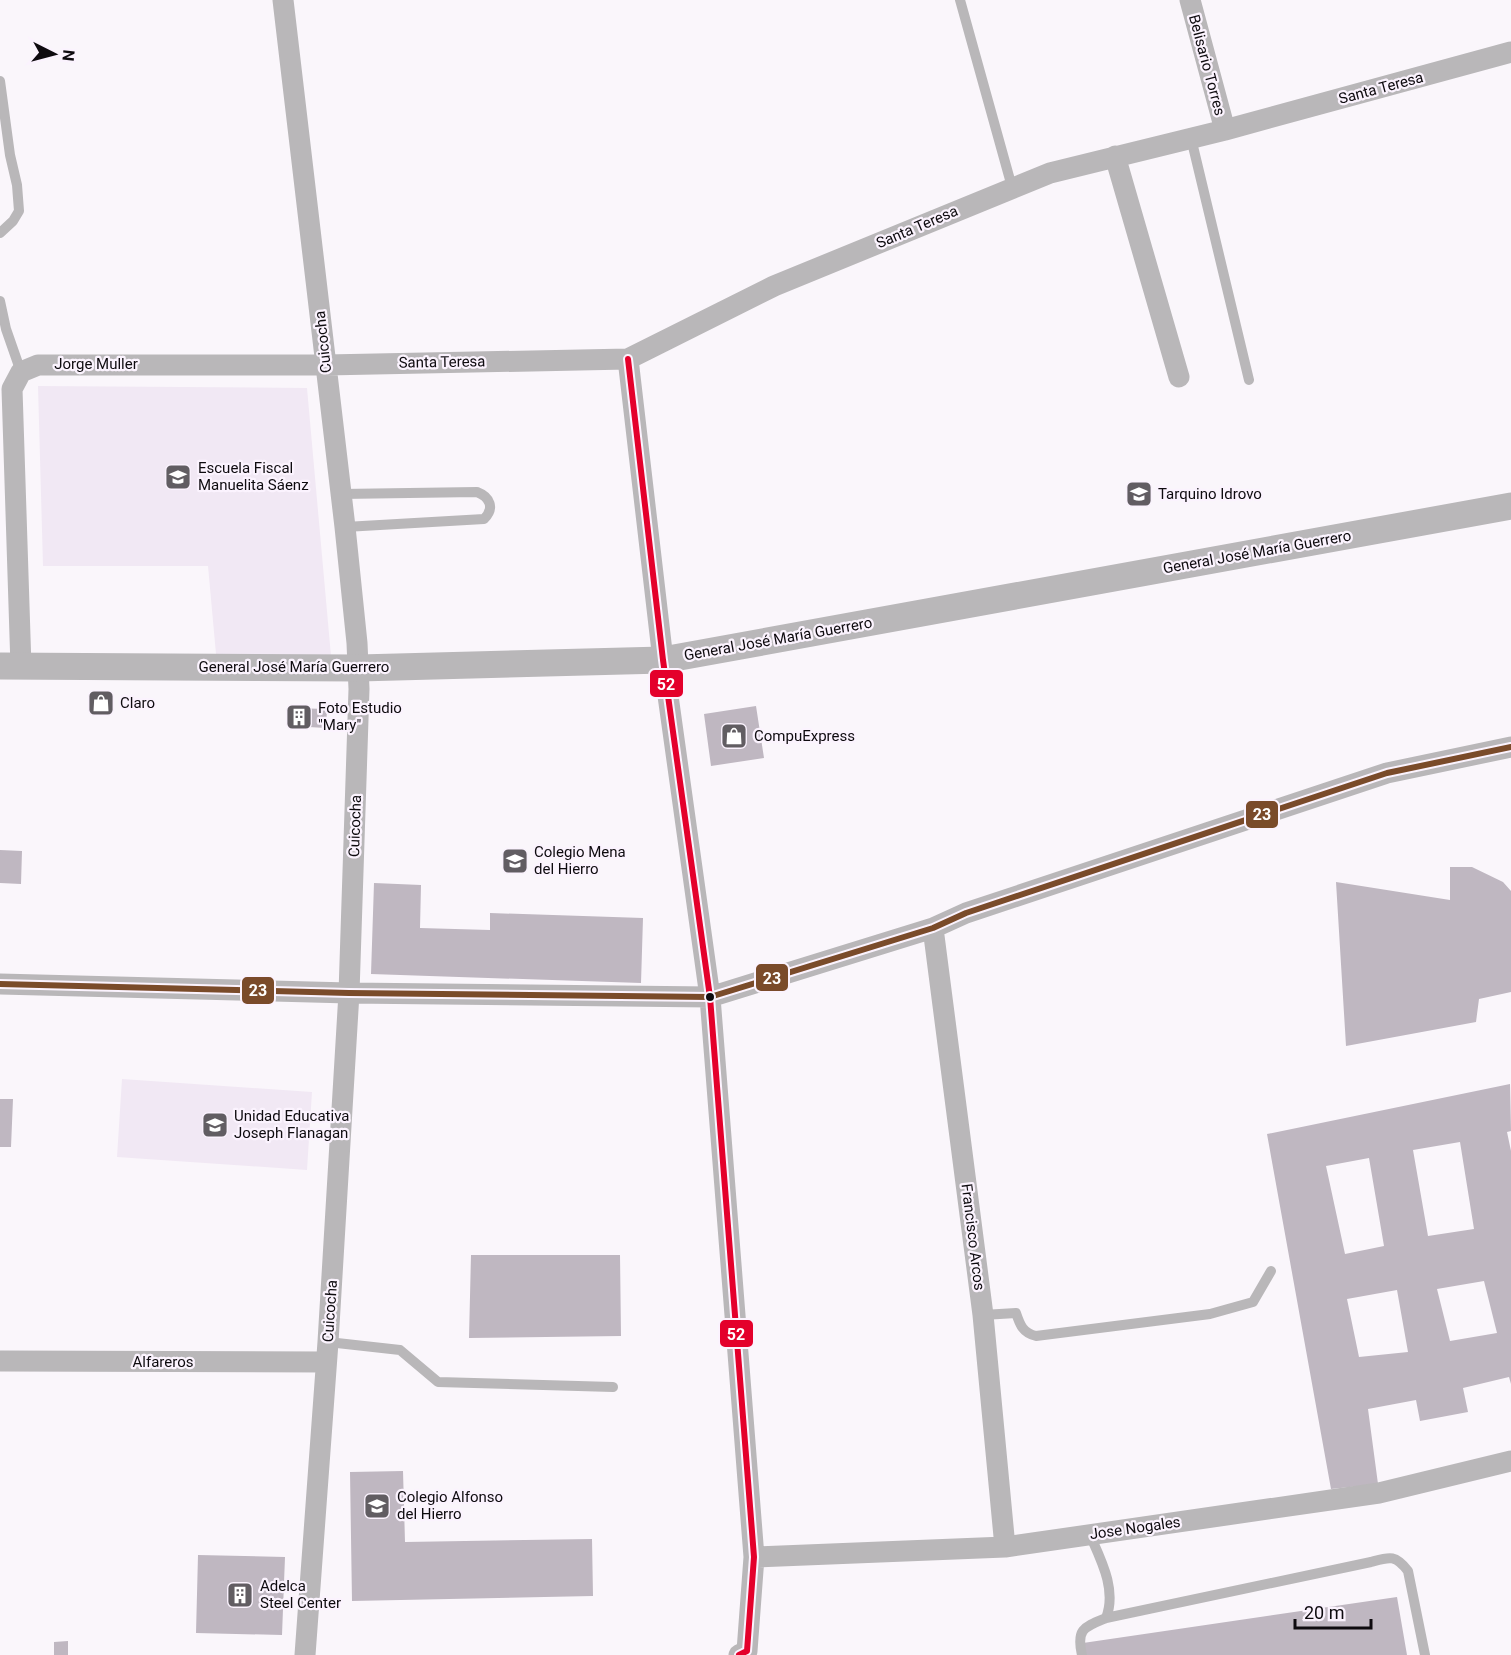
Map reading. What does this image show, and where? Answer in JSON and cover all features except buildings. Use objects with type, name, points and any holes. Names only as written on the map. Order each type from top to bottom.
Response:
[{"type":"street","name":"Cuicocha","points":[[283,0],[345,527],[359,668],[349,993],[327,1352],[305,1655]]},
{"type":"street","name":"Belisario Torres","points":[[1190,0],[1225,130]]},
{"type":"street","name":"Santa Teresa","points":[[326,365],[628,359],[774,286],[1050,173],[1225,130],[1511,52]]},
{"type":"street","points":[[1115,156],[1179,376]]},
{"type":"street","points":[[628,359],[663,660],[710,997],[754,1557],[743,1653]]},
{"type":"street","name":"Jorge Muller","points":[[21,372],[38,364],[326,365]]},
{"type":"street","points":[[11,666],[12,389],[21,372]]},
{"type":"street","name":"General José María Guerrero","points":[[11,666],[359,668],[663,660],[1511,506]]},
{"type":"street","points":[[0,984],[349,993],[710,997],[933,928],[966,913],[1386,773],[1511,747]]},
{"type":"street","name":"Francisco Arcos","points":[[933,928],[983,1315],[1005,1547]]},
{"type":"street","name":"Alfareros","points":[[0,1361],[327,1352]]},
{"type":"street","name":"Jose Nogales","points":[[754,1557],[1005,1547],[1379,1493],[1511,1461]]},
{"type":"lane","points":[[960,0],[1012,188]]},
{"type":"lane","points":[[0,81],[19,211],[0,233]]},
{"type":"lane","points":[[1191,138],[1249,380]]},
{"type":"lane","points":[[0,302],[6,329],[21,372]]},
{"type":"lane","points":[[341,494],[477,492],[485,496],[490,505],[489,514],[484,519],[345,527]]},
{"type":"lane","points":[[983,1315],[1016,1313],[1023,1329],[1036,1336],[1210,1314],[1253,1302],[1271,1271]]},
{"type":"lane","points":[[327,1352],[400,1350],[438,1382],[613,1387]]},
{"type":"lane","points":[[1090,1535],[1104,1566],[1109,1588],[1109,1610],[1106,1618]]},
{"type":"lane","points":[[1082,1655],[1079,1642],[1083,1628],[1106,1618],[1388,1557],[1400,1560],[1408,1571],[1425,1655]]},
{"type":"shaded area","name":"Escuela Fiscal Manuelita Sáenz","points":[[38,386],[307,388],[331,656],[216,654],[208,566],[43,566]]},
{"type":"shaded area","name":"Unidad Educativa Joseph Flanagan","points":[[122,1079],[312,1092],[307,1170],[117,1157]]},
{"type":"transit line","name":"52","points":[[628,359],[663,660],[710,997],[754,1557],[747,1651],[739,1655]]},
{"type":"transit line","name":"23","points":[[0,984],[349,993],[710,997],[933,928],[966,913],[1387,773],[1511,747]]},
{"type":"place","name":"Escuela Fiscal Manuelita Sáenz","points":[[178,477]]},
{"type":"place","name":"Tarquino Idrovo","points":[[1139,494]]},
{"type":"place","name":"Claro","points":[[101,703]]},
{"type":"place","name":"Foto Estudio \"Mary\"","points":[[299,717]]},
{"type":"place","name":"CompuExpress","points":[[734,736]]},
{"type":"place","name":"Colegio Mena del Hierro","points":[[515,861]]},
{"type":"place","name":"Unidad Educativa Joseph Flanagan","points":[[215,1125]]},
{"type":"place","name":"Colegio Alfonso del Hierro","points":[[377,1506]]},
{"type":"place","name":"Adelca Steel Center","points":[[240,1595]]}]
